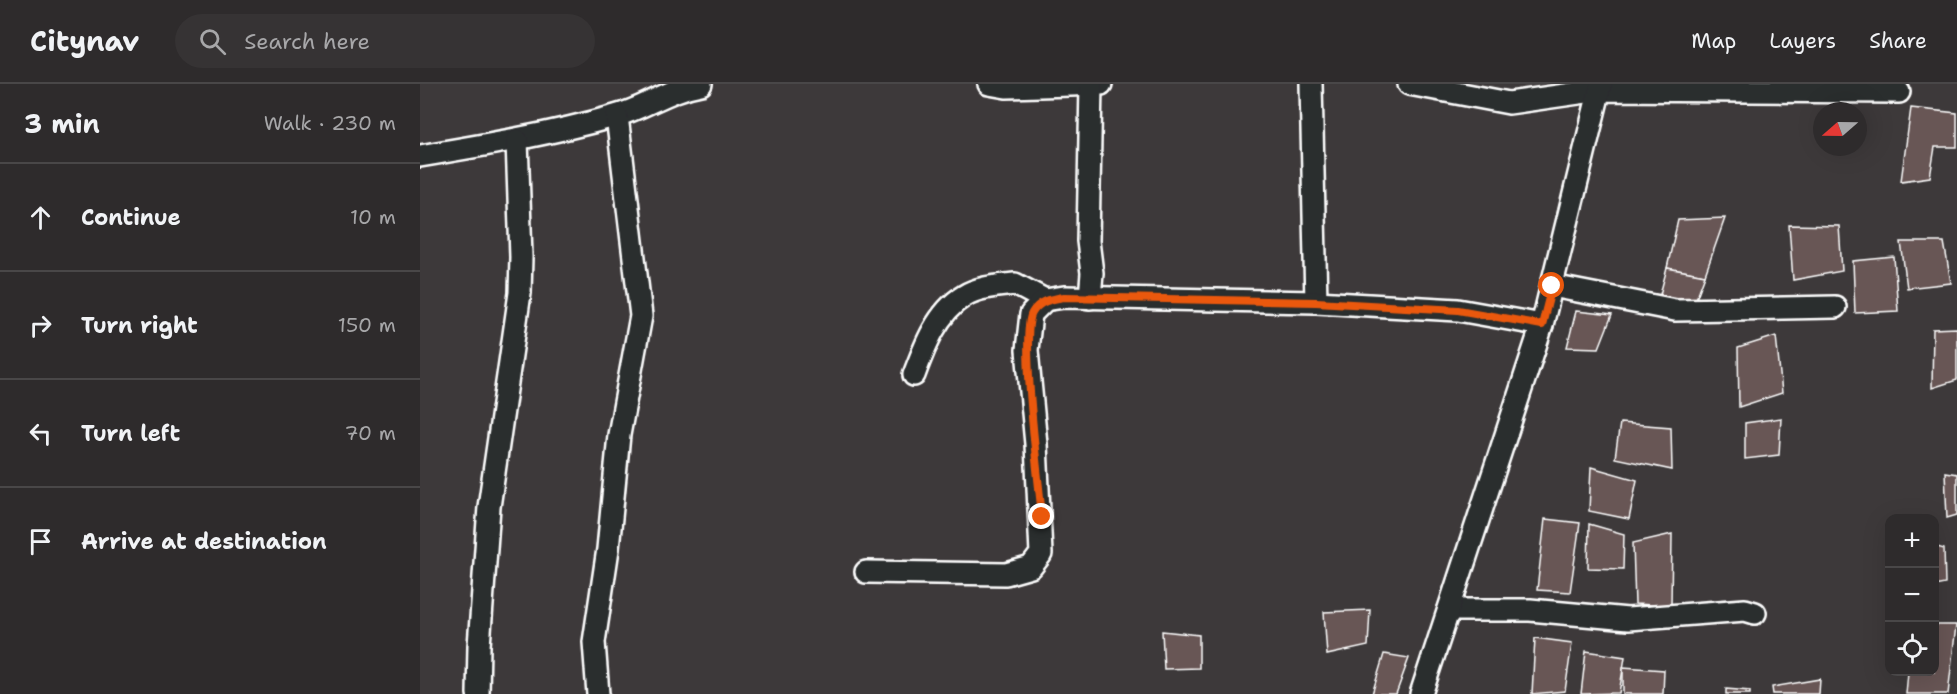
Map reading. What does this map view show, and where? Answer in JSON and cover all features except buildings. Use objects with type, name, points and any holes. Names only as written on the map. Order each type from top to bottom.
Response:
[{"type":"street","points":[[420,156],[518,140],[618,116],[678,88],[701,84]]},
{"type":"street","points":[[988,84],[1006,87],[1096,85],[1088,241],[1092,273],[1090,298]]},
{"type":"street","points":[[1311,84],[1316,302]]},
{"type":"street","points":[[1408,84],[1509,103],[1600,87],[1899,92]]},
{"type":"street","points":[[1420,694],[1542,325],[1600,87]]},
{"type":"street","points":[[598,694],[594,642],[608,549],[619,435],[641,316],[618,116]]},
{"type":"street","points":[[478,694],[478,646],[489,507],[520,293],[518,140]]},
{"type":"street","points":[[914,375],[926,342],[944,315],[963,296],[1015,284],[1045,300]]},
{"type":"street","points":[[1552,286],[1676,310],[1835,307]]},
{"type":"street","points":[[866,572],[1006,574],[1031,567],[1041,554],[1036,444],[1027,350],[1031,314],[1045,300],[1064,297],[1316,302],[1458,310],[1542,325]]},
{"type":"street","points":[[1449,610],[1530,610],[1628,619],[1745,610],[1755,613]]},
{"type":"route","points":[[1042,517],[1027,350],[1031,314],[1045,300],[1064,297],[1167,301],[1316,302],[1458,310],[1542,325],[1552,286]]}]
